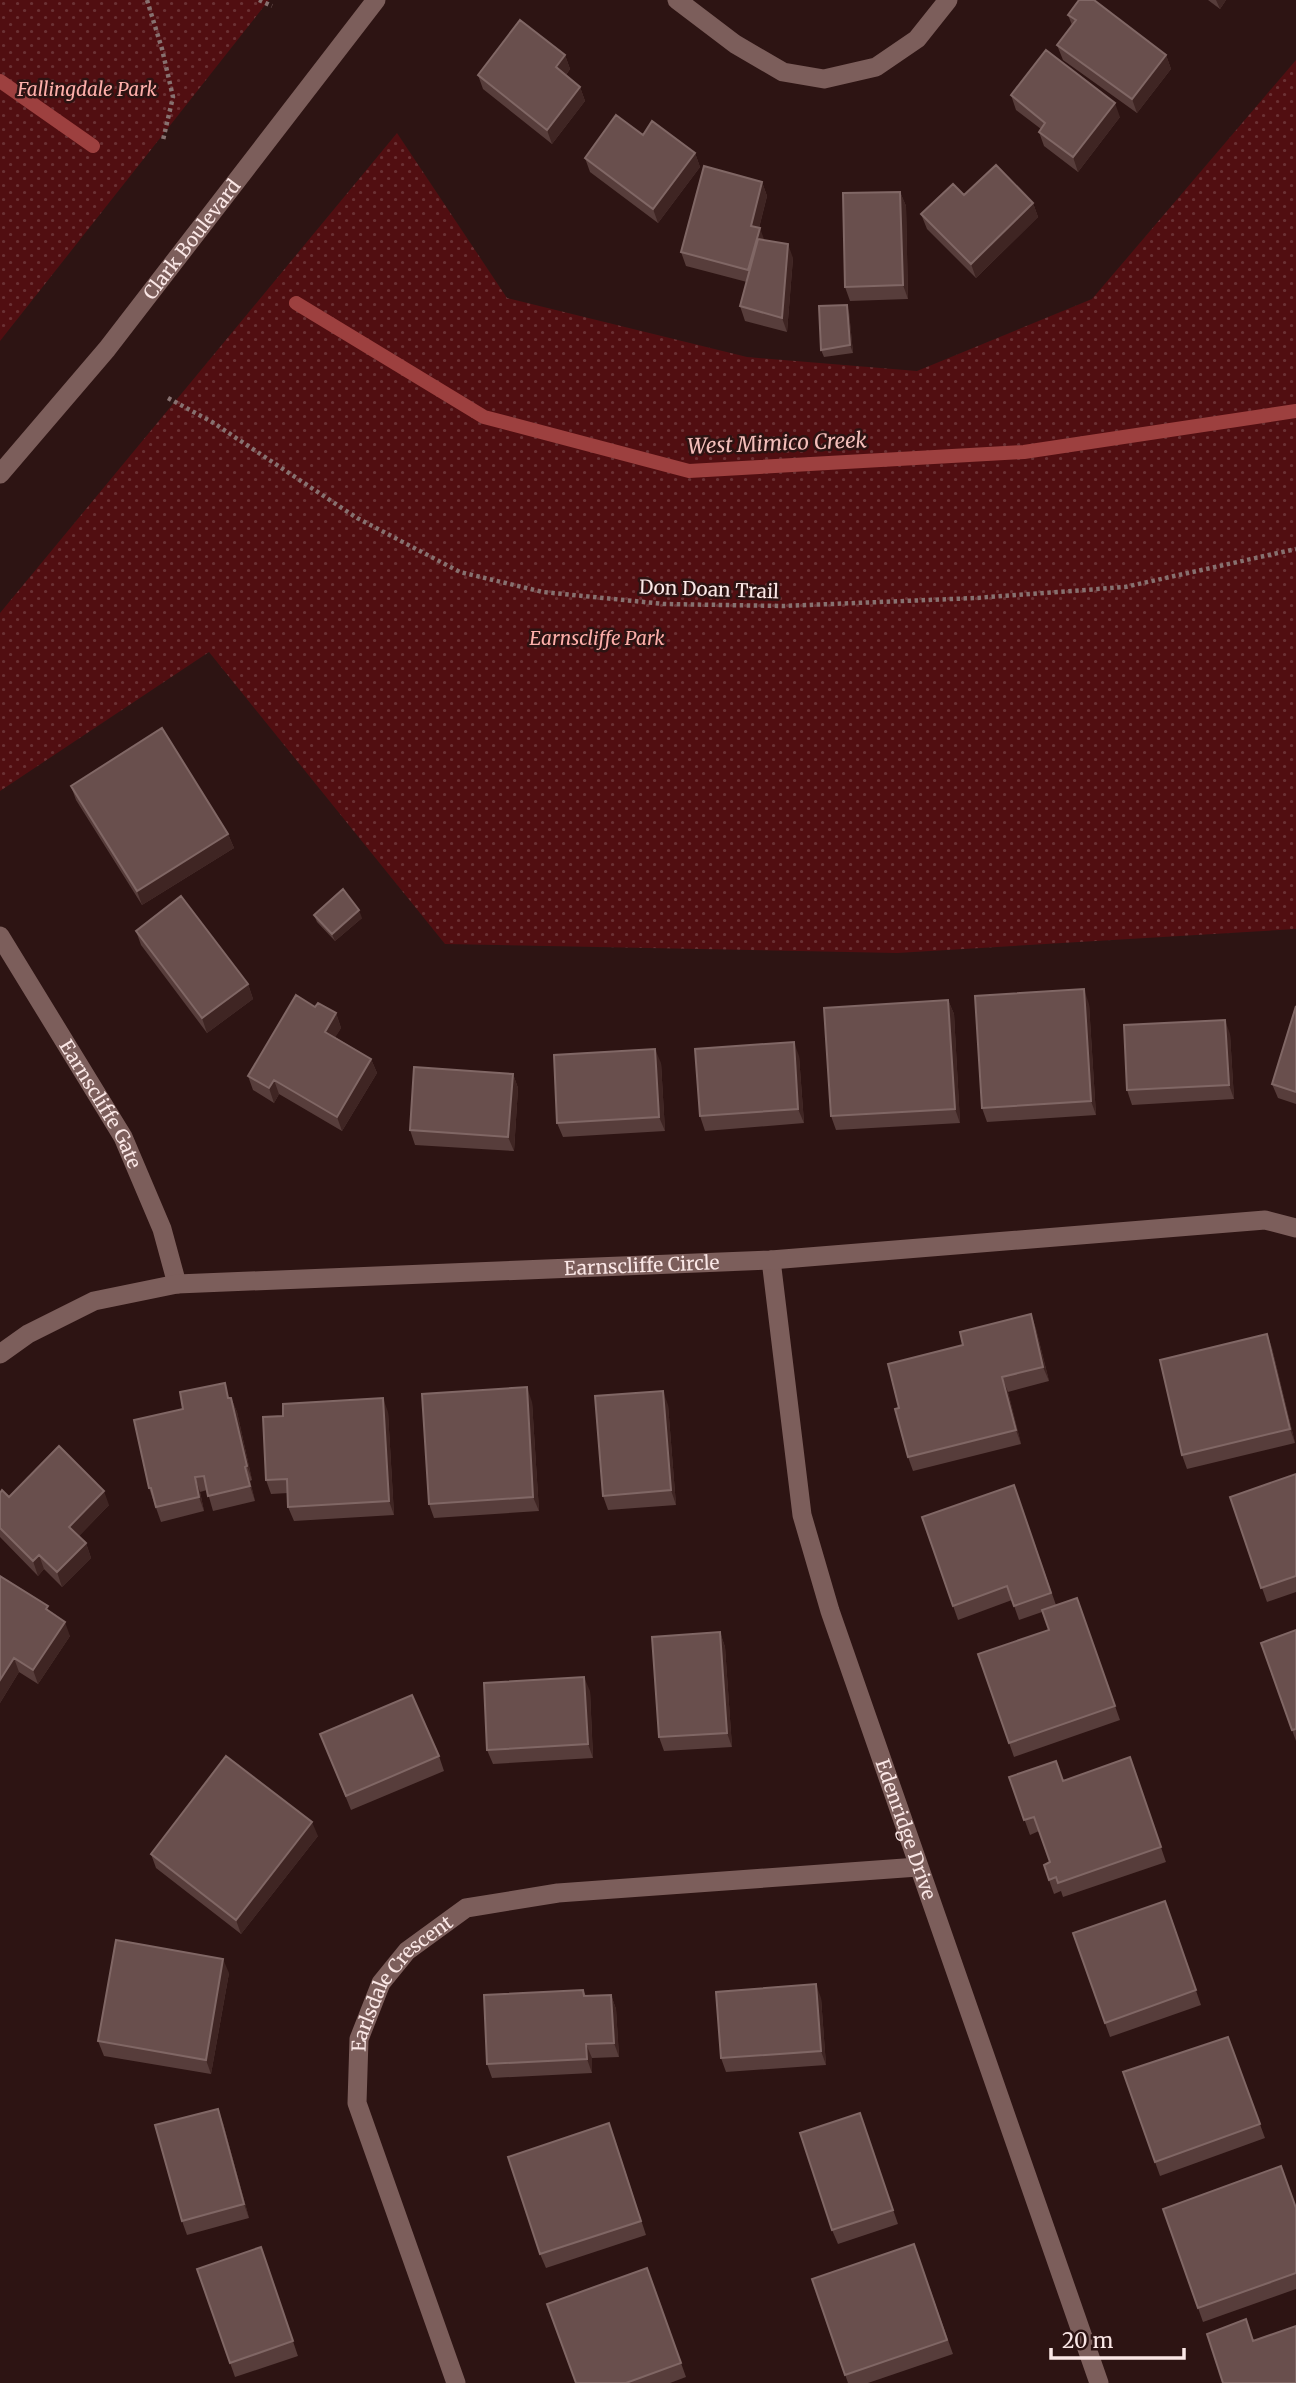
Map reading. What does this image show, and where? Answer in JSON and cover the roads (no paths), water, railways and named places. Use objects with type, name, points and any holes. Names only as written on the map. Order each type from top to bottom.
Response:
[{"type":"street","name":"Clark Boulevard","points":[[0,474],[107,349],[376,0]]},
{"type":"street","points":[[677,0],[735,44],[783,72],[824,79],[876,66],[917,39],[948,0]]},
{"type":"street","name":"Earnscliffe Gate","points":[[0,936],[123,1137],[162,1229],[177,1284]]},
{"type":"street","name":"Earnscliffe Circle","points":[[0,1354],[28,1334],[94,1301],[177,1284],[771,1260],[1265,1220],[1296,1228]]},
{"type":"street","name":"Edenridge Drive","points":[[771,1260],[802,1515],[830,1611],[1099,2383]]},
{"type":"street","name":"Earlsdale Crescent","points":[[456,2383],[357,2103],[359,2039],[381,1983],[407,1951],[466,1908],[558,1893],[918,1867]]},
{"type":"waterway","name":"West Mimico Creek","points":[[0,81],[93,146]]},
{"type":"waterway","name":"West Mimico Creek","points":[[296,303],[484,417],[689,471],[1024,452],[1296,411]]},
{"type":"park label","name":"Fallingdale Park","points":[[87,89]]},
{"type":"park label","name":"Earnscliffe Park","points":[[597,638]]}]
